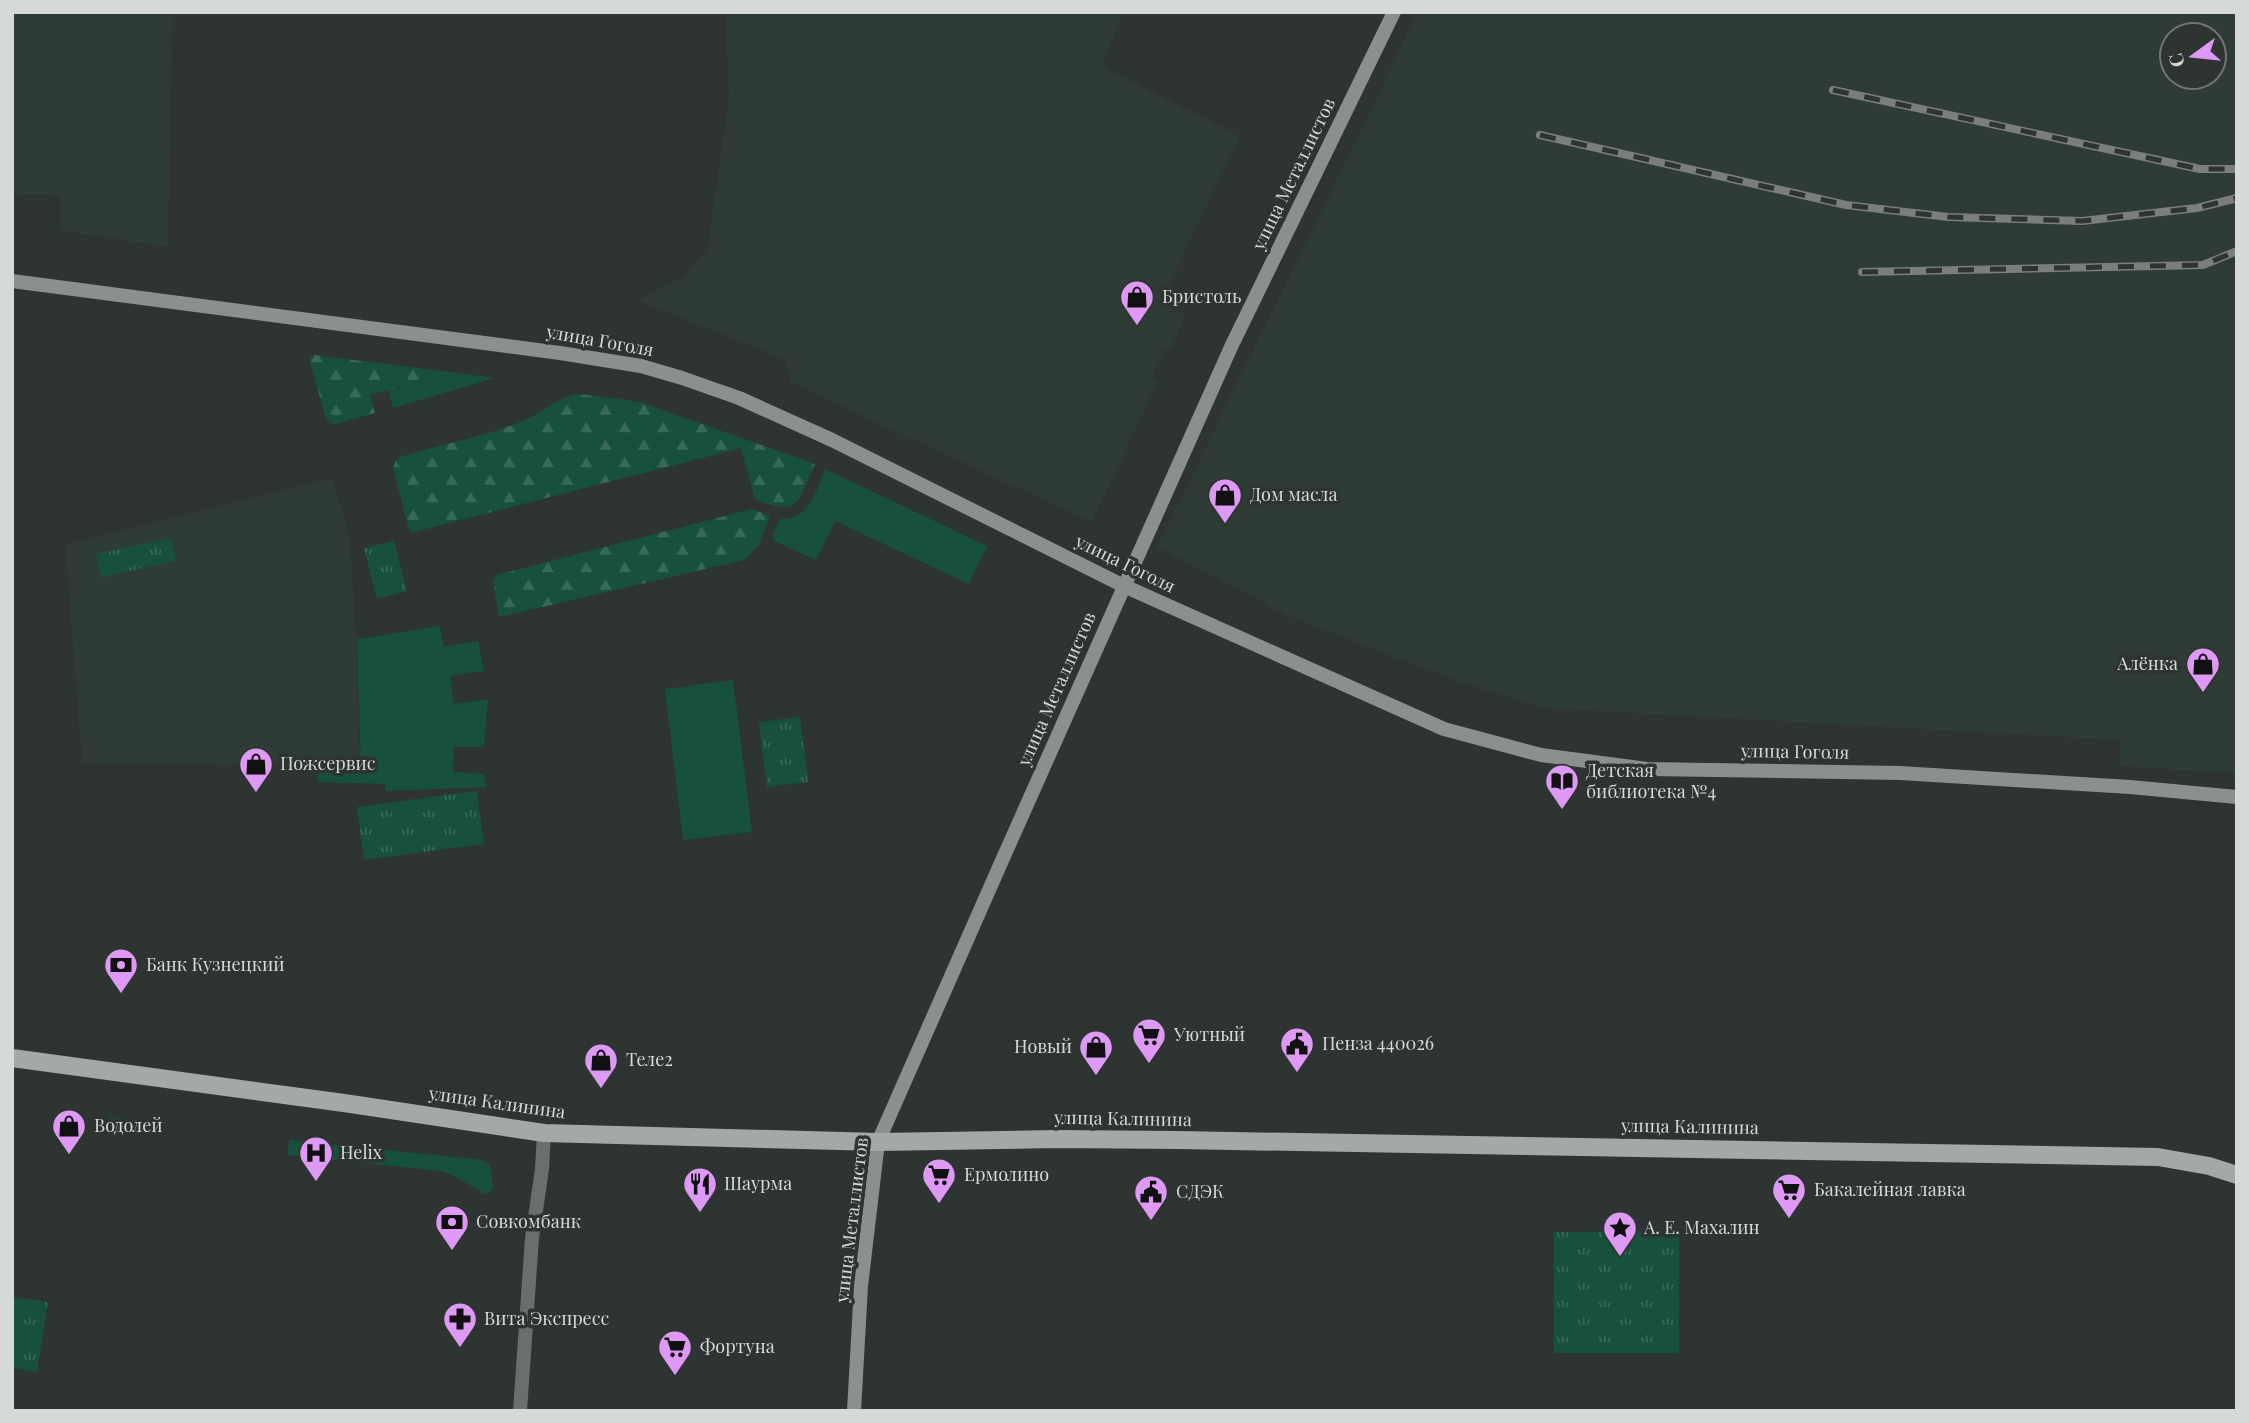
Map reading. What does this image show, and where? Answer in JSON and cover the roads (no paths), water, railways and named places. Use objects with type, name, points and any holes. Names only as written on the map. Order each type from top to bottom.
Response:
[{"type":"main road","name":"улица Металлистов","points":[[854,1411],[861,1286],[878,1142],[1231,347],[1394,12]]},
{"type":"main road","name":"улица Гоголя","points":[[12,281],[560,353],[663,372],[739,398],[832,440],[1124,586],[1444,729],[1541,755],[1647,769],[1900,773],[2130,787],[2237,797]]},
{"type":"main road","name":"улица Калинина","points":[[12,1058],[344,1102],[544,1133],[878,1142],[1164,1140],[2158,1157],[2209,1166],[2237,1175]]},
{"type":"street","points":[[520,1411],[532,1238],[542,1170],[544,1133]]},
{"type":"railway","points":[[1833,90],[2200,169],[2237,169]]},
{"type":"railway","points":[[1540,135],[1846,205],[1948,217],[2082,221],[2197,208],[2237,198]]},
{"type":"railway","points":[[1862,272],[2203,265],[2237,251]]},
{"type":"place","name":"Бристоль","points":[[1137,327]]},
{"type":"place","name":"Дом масла","points":[[1225,525]]},
{"type":"place","name":"Алёнка","points":[[2203,694]]},
{"type":"place","name":"Пожсервис","points":[[256,794]]},
{"type":"place","name":"Детская библиотека №4","points":[[1562,811]]},
{"type":"place","name":"Банк Кузнецкий","points":[[121,995]]},
{"type":"place","name":"Уютный","points":[[1149,1065]]},
{"type":"place","name":"Пенза 440026","points":[[1297,1074]]},
{"type":"place","name":"Новый","points":[[1096,1077]]},
{"type":"place","name":"Теле2","points":[[601,1090]]},
{"type":"place","name":"Водолей","points":[[69,1156]]},
{"type":"place","name":"Helix","points":[[316,1183]]},
{"type":"place","name":"Ермолино","points":[[939,1205]]},
{"type":"place","name":"Шаурма","points":[[700,1214]]},
{"type":"place","name":"Бакалейная лавка","points":[[1789,1220]]},
{"type":"place","name":"СДЭК","points":[[1151,1222]]},
{"type":"place","name":"Совкомбанк","points":[[452,1252]]},
{"type":"place","name":"А. Е. Махалин","points":[[1620,1258]]},
{"type":"place","name":"Вита Экспресс","points":[[460,1349]]},
{"type":"place","name":"Фортуна","points":[[675,1377]]}]
